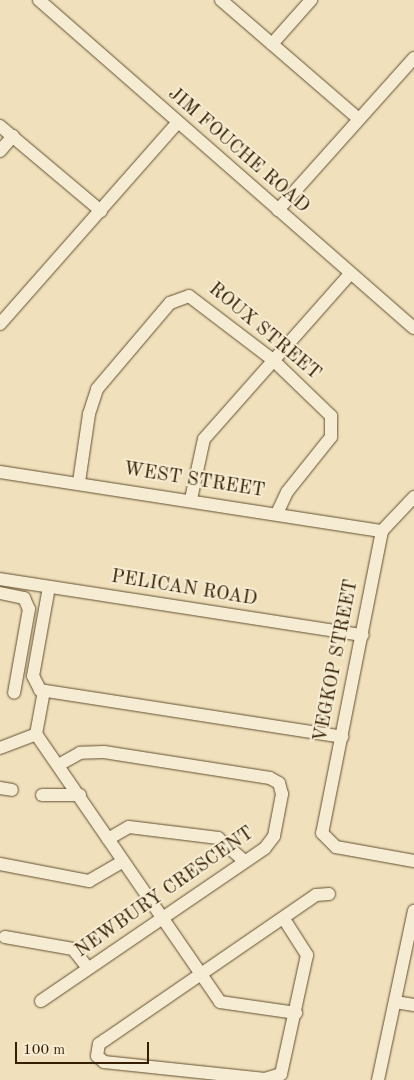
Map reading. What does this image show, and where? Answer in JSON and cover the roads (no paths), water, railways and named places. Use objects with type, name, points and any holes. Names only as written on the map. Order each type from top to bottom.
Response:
[{"type":"street","name":"JIM FOUCHE ROAD","points":[[39,0],[414,328]]},
{"type":"street","points":[[221,0],[359,119]]},
{"type":"street","points":[[272,44],[311,0]]},
{"type":"street","points":[[278,210],[414,58]]},
{"type":"street","points":[[0,324],[178,122]]},
{"type":"street","points":[[0,126],[101,211]]},
{"type":"street","points":[[0,151],[13,136]]},
{"type":"street","points":[[191,499],[204,439],[350,274]]},
{"type":"street","name":"ROUX STREET","points":[[79,482],[94,395],[176,298],[196,298],[273,360],[324,408],[334,424],[331,437],[288,492],[277,513]]},
{"type":"street","name":"WEST STREET","points":[[0,472],[191,499],[382,530]]},
{"type":"street","points":[[382,530],[414,497]]},
{"type":"street","name":"VEGKOP STREET","points":[[382,530],[363,635],[322,833],[328,843],[414,862]]},
{"type":"street","name":"PELICAN ROAD","points":[[0,579],[363,635]]},
{"type":"street","points":[[49,587],[33,676],[44,691],[342,737]]},
{"type":"street","points":[[0,593],[24,598],[29,609],[14,693]]},
{"type":"street","points":[[44,691],[36,734],[60,764],[123,861],[201,974],[226,1005],[296,1013]]},
{"type":"street","points":[[0,748],[36,734]]},
{"type":"street","name":"NEWBURY CRESCENT","points":[[41,1001],[273,840],[282,794],[274,780],[104,752],[80,753],[60,764]]},
{"type":"street","points":[[42,795],[80,795]]},
{"type":"street","points":[[108,838],[129,827],[218,838],[244,861]]},
{"type":"street","points":[[0,864],[89,881],[123,861]]},
{"type":"street","points":[[284,919],[307,955],[285,1067],[272,1079],[101,1060],[99,1044],[284,919],[316,895],[329,894]]},
{"type":"street","points":[[378,1080],[414,911]]},
{"type":"street","points":[[5,937],[73,949],[88,968]]},
{"type":"street","points":[[395,1002],[414,1005]]}]
